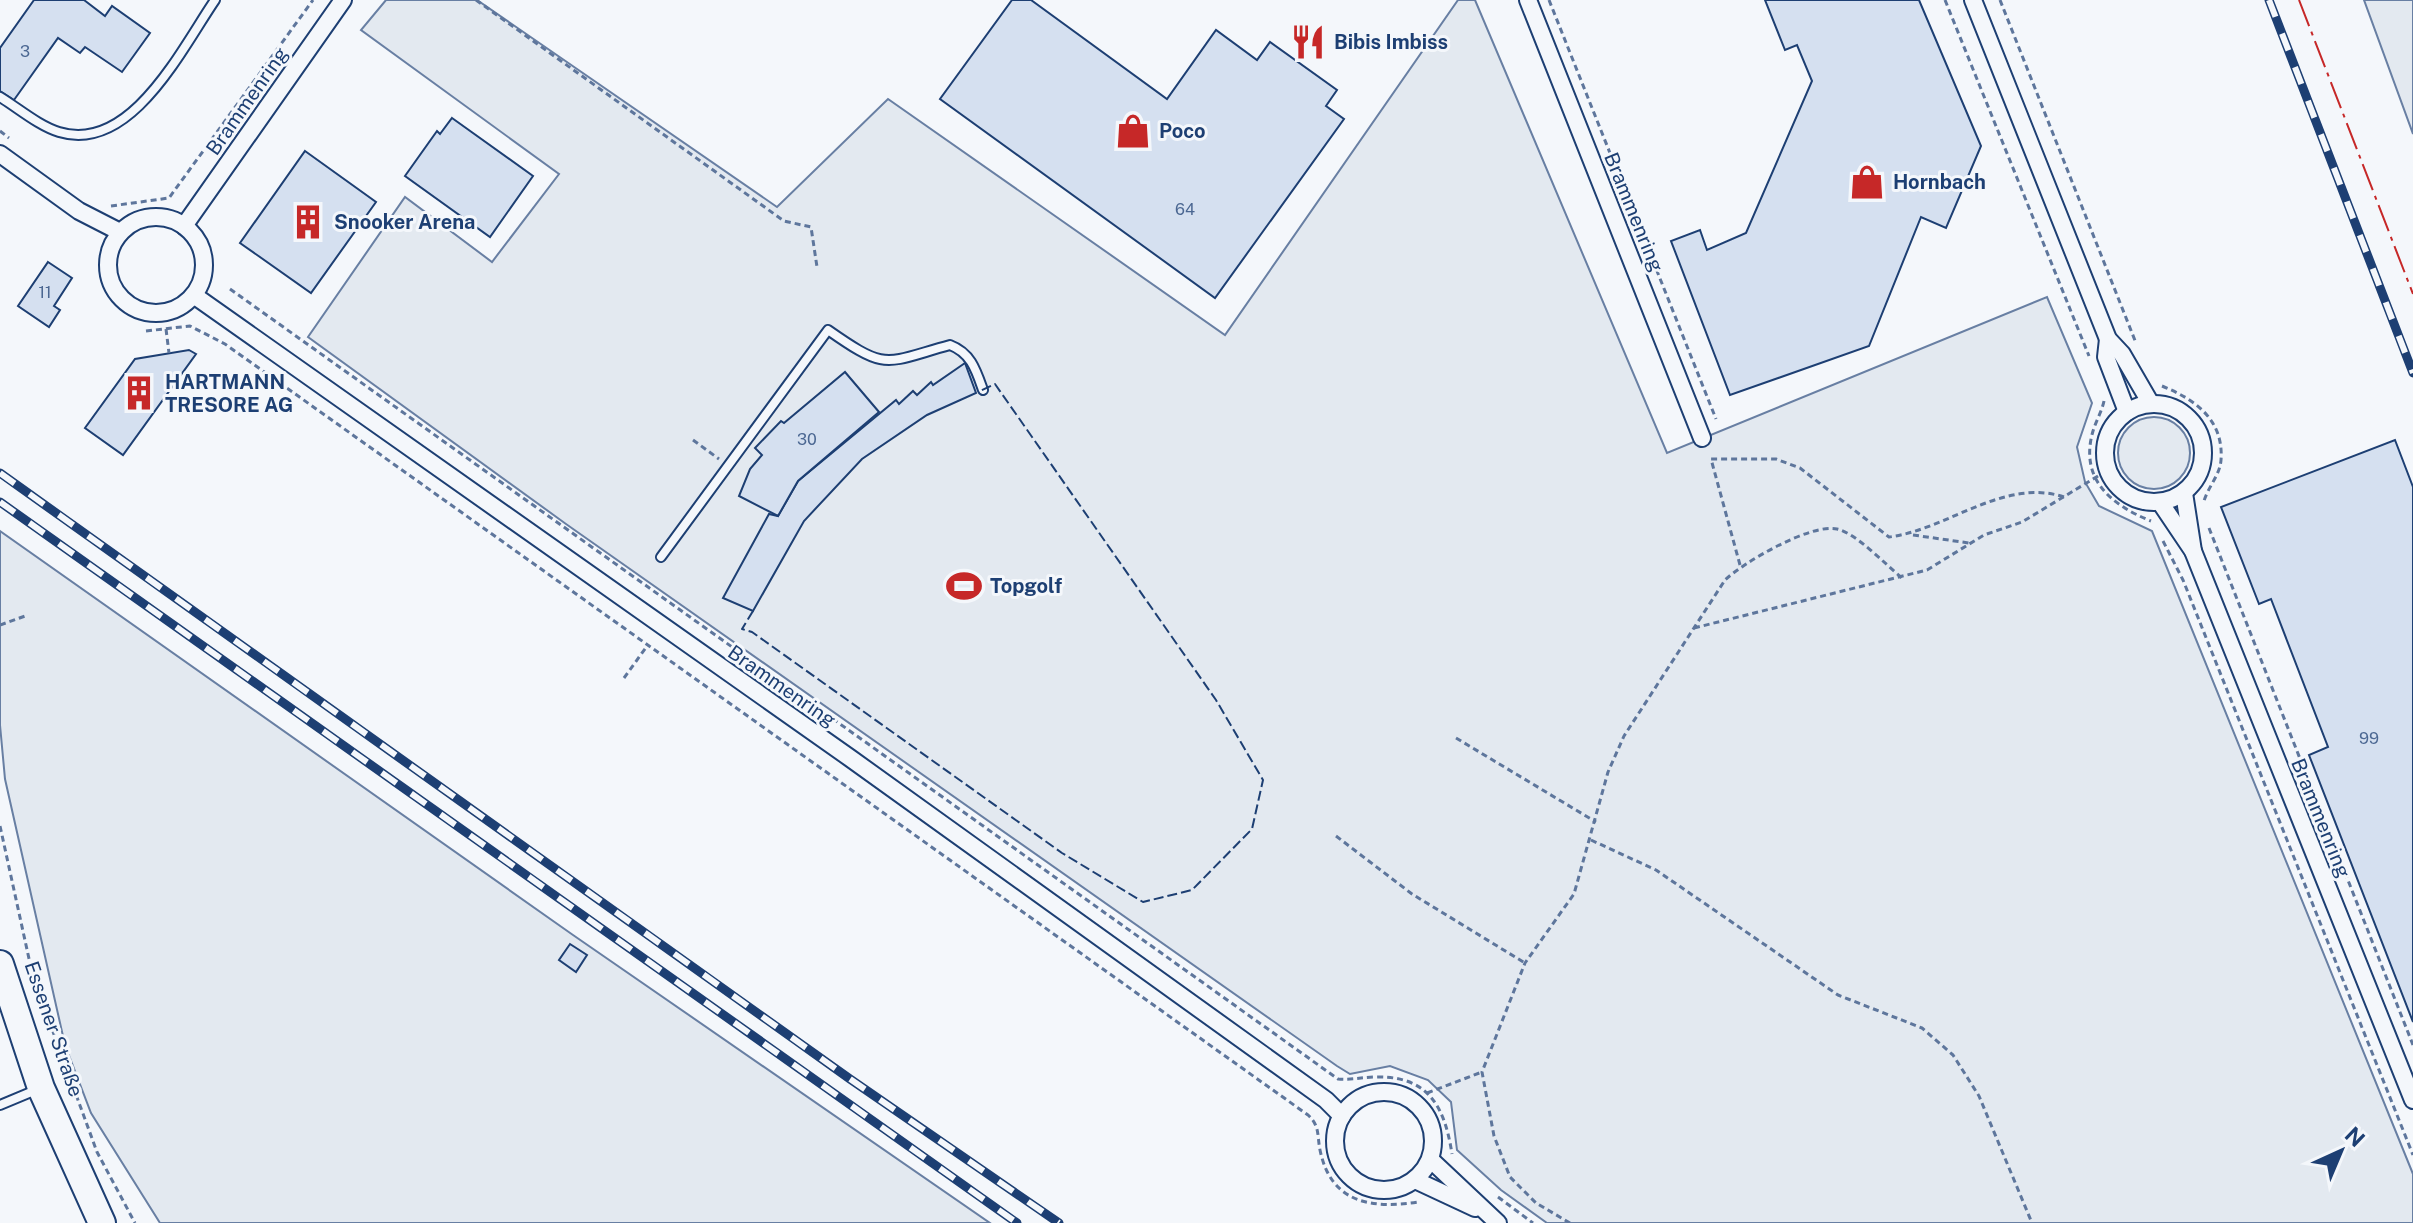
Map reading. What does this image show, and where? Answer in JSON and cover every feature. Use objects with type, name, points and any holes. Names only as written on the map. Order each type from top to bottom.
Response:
[{"type":"main road","name":"Essener Straße","points":[[0,964],[41,1088],[102,1223]]},
{"type":"street","name":"Brammenring","points":[[184,226],[343,0]]},
{"type":"street","name":"Brammenring","points":[[1528,0],[1702,438]]},
{"type":"street","points":[[1973,0],[2108,339],[2122,354],[2151,404]]},
{"type":"street","points":[[0,154],[79,211],[120,232]]},
{"type":"street","points":[[146,218],[165,219],[184,226],[199,245],[203,262],[203,278],[195,296],[176,309],[155,313],[142,311],[122,300],[108,270],[109,251],[120,232],[146,218]]},
{"type":"street","name":"Brammenring","points":[[195,296],[863,767],[1326,1100],[1342,1116]]},
{"type":"street","points":[[2108,339],[2106,357],[2127,412]]},
{"type":"street","points":[[2151,404],[2181,412],[2201,437],[2200,467],[2184,493],[2160,502],[2129,495],[2102,474],[2107,438],[2127,412],[2151,404]]},
{"type":"street","name":"Brammenring","points":[[2184,493],[2193,551]]},
{"type":"street","name":"Brammenring","points":[[2160,502],[2193,551],[2413,1100]]},
{"type":"street","points":[[1389,1092],[1408,1098],[1429,1120],[1434,1137],[1431,1160],[1415,1180],[1398,1189],[1379,1190],[1362,1185],[1348,1175],[1339,1161],[1334,1144],[1342,1116],[1355,1102],[1371,1094],[1389,1092]]},
{"type":"street","points":[[1431,1160],[1498,1223]]},
{"type":"street","points":[[1415,1180],[1482,1211]]},
{"type":"lane","points":[[0,97],[60,132],[100,132],[122,122],[143,103],[215,0]]},
{"type":"lane","points":[[661,557],[828,330],[876,360],[917,357],[950,345],[962,349],[971,359],[983,390]]},
{"type":"lane","points":[[0,1105],[41,1088]]},
{"type":"path","points":[[105,206],[169,198],[313,0]]},
{"type":"path","points":[[476,0],[784,221],[811,227],[817,267]]},
{"type":"path","points":[[1549,0],[1716,419]]},
{"type":"path","points":[[1945,0],[2089,359]]},
{"type":"path","points":[[2000,0],[2137,345]]},
{"type":"path","points":[[0,131],[15,142]]},
{"type":"path","points":[[230,289],[1338,1079],[1402,1080],[1427,1093],[1443,1112],[1457,1166]]},
{"type":"path","points":[[146,331],[190,326],[225,344],[1308,1115],[1317,1124],[1327,1172],[1340,1190],[1375,1206],[1423,1202],[1429,1205]]},
{"type":"path","points":[[166,329],[169,353]]},
{"type":"path","points":[[2155,380],[2196,402],[2216,431],[2221,459],[2204,498],[2205,513]]},
{"type":"path","points":[[2102,394],[2104,403],[2091,442],[2102,474],[2119,508],[2152,522],[2183,580],[2413,1155]]},
{"type":"path","points":[[693,440],[729,466]]},
{"type":"path","points":[[1740,566],[1711,459],[1776,459],[1800,468],[1889,537],[1909,534],[1988,502],[2023,493],[2044,490],[2064,497]]},
{"type":"path","points":[[1694,628],[1927,570],[1970,544],[2022,522],[2102,474]]},
{"type":"path","points":[[2208,527],[2413,1045]]},
{"type":"path","points":[[1570,1223],[1536,1203],[1510,1177],[1494,1136],[1482,1072],[1525,963],[1574,894],[1608,772],[1624,736],[1725,580],[1740,566],[1818,529],[1838,529],[1902,578]]},
{"type":"path","points":[[1909,534],[1970,544]]},
{"type":"path","points":[[0,625],[28,615]]},
{"type":"path","points":[[624,678],[647,646]]},
{"type":"path","points":[[1456,738],[1596,822]]},
{"type":"path","name":"Essener Straße","points":[[0,826],[33,977],[97,1152],[135,1223]]},
{"type":"path","points":[[1336,836],[1412,894],[1525,963]]},
{"type":"path","points":[[1591,840],[1656,870],[1838,995],[1922,1028],[1953,1055],[1979,1096],[2032,1223]]},
{"type":"path","points":[[1427,1093],[1482,1072]]},
{"type":"path","points":[[1493,1194],[1533,1223]]},
{"type":"shaded area","points":[[386,0],[477,0],[777,207],[888,99],[1225,335],[1458,0],[1475,0],[1667,453],[2047,297],[2092,403],[2077,447],[2085,482],[2099,506],[2152,531],[2413,1174],[2413,1223],[1547,1223],[1501,1190],[1457,1150],[1451,1102],[1428,1080],[1390,1066],[1350,1074],[1337,1066],[566,524],[308,337],[405,197],[492,262],[559,174],[361,30]]},
{"type":"shaded area","points":[[2364,0],[2413,0],[2413,134]]},
{"type":"shaded area","points":[[2154,417],[2174,423],[2184,433],[2190,453],[2184,473],[2174,483],[2154,489],[2134,483],[2124,473],[2118,453],[2124,433],[2134,423]]},
{"type":"shaded area","points":[[0,531],[573,935],[990,1223],[160,1223],[91,1113],[65,1045],[5,779],[0,725]]},
{"type":"building","points":[[34,0],[84,0],[105,16],[112,6],[150,33],[122,72],[85,47],[80,53],[58,38],[14,100],[0,91],[0,48]]},
{"type":"building","points":[[1012,0],[1031,0],[1167,99],[1216,30],[1257,60],[1270,42],[1337,90],[1326,106],[1344,119],[1215,298],[940,99]]},
{"type":"building","name":"Hornbach","points":[[1765,0],[1919,0],[1981,146],[1946,228],[1921,217],[1869,346],[1730,395],[1671,241],[1700,230],[1707,250],[1746,233],[1812,81],[1797,45],[1785,50]]},
{"type":"building","points":[[452,118],[533,176],[490,237],[405,176],[437,131],[440,134]]},
{"type":"building","name":"Snooker Arena","points":[[305,151],[376,202],[311,293],[240,243]]},
{"type":"building","points":[[48,262],[72,278],[54,306],[60,310],[49,327],[18,306]]},
{"type":"building","name":"HARTMANN TRESORE AG","points":[[189,350],[196,354],[123,455],[85,428],[135,359]]},
{"type":"building","points":[[965,363],[976,393],[927,415],[862,459],[804,521],[753,611],[723,598],[769,514],[778,516],[798,481],[896,400],[899,404],[913,391],[917,395],[931,382],[933,385]]},
{"type":"building","points":[[845,372],[879,412],[798,481],[778,516],[739,496],[750,469],[762,455],[755,448],[781,421],[784,423]]},
{"type":"building","points":[[2395,440],[2413,487],[2413,1022],[2309,755],[2328,747],[2271,599],[2259,604],[2221,507]]},
{"type":"building","points":[[570,944],[587,955],[576,972],[559,960]]},
{"type":"railway","points":[[2269,0],[2413,373]]},
{"type":"railway","points":[[0,473],[850,1079],[1059,1223]]},
{"type":"railway","points":[[0,502],[1017,1223]]},
{"type":"fence","points":[[753,611],[742,629],[752,632],[1062,853],[1143,902],[1192,890],[1252,829],[1263,780],[1216,700],[995,384],[980,391]]},
{"type":"power","points":[[2299,0],[2413,294]]},
{"type":"place","name":"Bibis Imbiss","points":[[1308,42]]},
{"type":"place","name":"Poco","points":[[1133,131]]},
{"type":"place","name":"Hornbach","points":[[1867,182]]},
{"type":"place","name":"Snooker Arena","points":[[308,222]]},
{"type":"place","name":"HARTMANN TRESORE AG","points":[[139,393]]},
{"type":"place","name":"Topgolf","points":[[964,586]]}]
